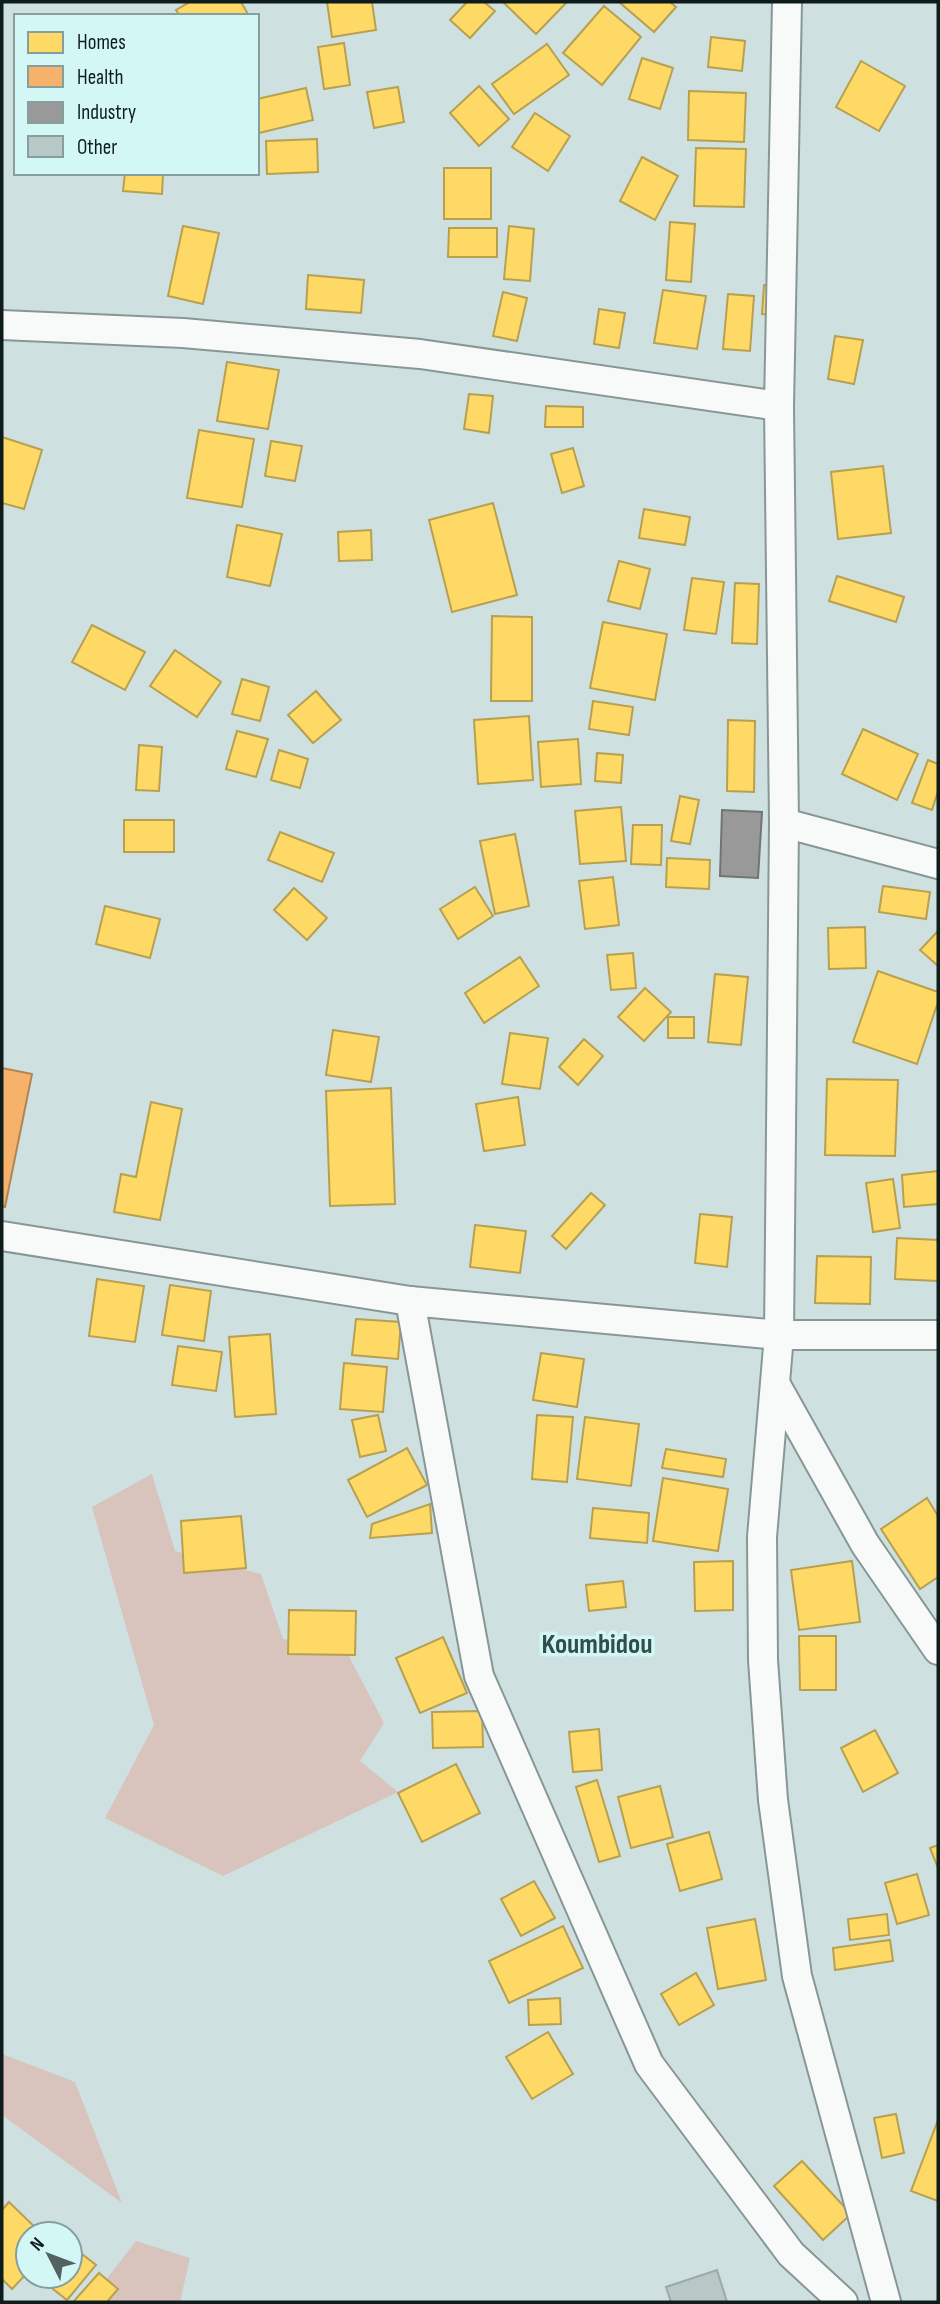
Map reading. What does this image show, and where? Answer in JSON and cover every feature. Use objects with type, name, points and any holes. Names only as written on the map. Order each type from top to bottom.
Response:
[{"type":"street","points":[[787,2],[779,406],[784,823],[779,1335],[762,1537],[763,1660],[773,1800],[797,1976],[886,2302]]},
{"type":"street","points":[[2,325],[183,333],[420,354],[779,406]]},
{"type":"street","points":[[784,823],[938,864]]},
{"type":"street","points":[[2,1236],[410,1301],[779,1335],[938,1335]]},
{"type":"street","points":[[410,1301],[479,1676],[649,2064],[791,2254],[843,2302]]},
{"type":"street","points":[[776,1385],[865,1544],[938,1650]]},
{"type":"shaded area","points":[[152,1474],[175,1551],[261,1574],[283,1639],[344,1647],[384,1723],[360,1761],[398,1792],[223,1876],[105,1818],[154,1725],[92,1507]]},
{"type":"shaded area","points":[[2,2054],[75,2082],[122,2203],[2,2115]]},
{"type":"shaded area","points":[[136,2241],[190,2258],[180,2302],[89,2302]]},
{"type":"building: Homes","points":[[190,2],[241,2],[248,14],[179,14],[176,10]]},
{"type":"building: Homes","points":[[327,2],[372,2],[376,30],[332,37]]},
{"type":"building: Homes","points":[[467,2],[484,2],[495,11],[470,38],[450,20]]},
{"type":"building: Homes","points":[[503,2],[567,2],[536,34]]},
{"type":"building: Homes","points":[[619,2],[670,2],[676,7],[654,32]]},
{"type":"building: Homes","points":[[604,6],[641,37],[602,85],[563,53]]},
{"type":"building: Homes","points":[[711,37],[745,41],[742,71],[708,67]]},
{"type":"building: Homes","points":[[344,43],[350,85],[324,89],[318,47]]},
{"type":"building: Homes","points":[[547,44],[569,75],[514,114],[492,84]]},
{"type":"building: Homes","points":[[642,58],[673,68],[660,109],[629,99]]},
{"type":"building: Homes","points":[[861,61],[905,86],[879,131],[836,107]]},
{"type":"building: Homes","points":[[479,86],[509,119],[479,146],[450,113]]},
{"type":"building: Homes","points":[[398,87],[404,122],[374,128],[367,92]]},
{"type":"building: Homes","points":[[306,88],[313,120],[259,133],[259,99]]},
{"type":"building: Homes","points":[[689,91],[746,93],[744,142],[688,140]]},
{"type":"building: Homes","points":[[535,113],[570,136],[548,171],[512,147]]},
{"type":"building: Homes","points":[[317,139],[318,172],[267,174],[266,141]]},
{"type":"building: Homes","points":[[696,148],[746,149],[744,207],[694,206]]},
{"type":"building: Homes","points":[[642,157],[678,176],[655,220],[620,201]]},
{"type":"building: Homes","points":[[444,168],[491,168],[491,219],[444,219]]},
{"type":"building: Homes","points":[[125,175],[163,175],[162,194],[123,191]]},
{"type":"building: Homes","points":[[670,222],[695,224],[691,282],[666,280]]},
{"type":"building: Homes","points":[[183,226],[219,233],[203,304],[168,296]]},
{"type":"building: Homes","points":[[509,226],[534,229],[530,281],[504,279]]},
{"type":"building: Homes","points":[[449,228],[497,228],[497,257],[448,257]]},
{"type":"building: Homes","points":[[308,275],[364,280],[361,313],[306,309]]},
{"type":"building: Homes","points":[[764,285],[777,285],[775,315],[762,314]]},
{"type":"building: Homes","points":[[663,290],[706,296],[697,349],[654,343]]},
{"type":"building: Homes","points":[[503,292],[527,298],[517,341],[493,336]]},
{"type":"building: Homes","points":[[728,294],[754,296],[750,351],[723,349]]},
{"type":"building: Homes","points":[[599,309],[625,313],[619,348],[594,344]]},
{"type":"building: Homes","points":[[835,336],[863,340],[854,384],[828,379]]},
{"type":"building: Homes","points":[[227,362],[279,370],[268,429],[217,421]]},
{"type":"building: Homes","points":[[469,394],[493,396],[489,433],[464,429]]},
{"type":"building: Homes","points":[[546,406],[583,407],[583,427],[545,427]]},
{"type":"building: Homes","points":[[199,430],[254,439],[242,507],[187,498]]},
{"type":"building: Homes","points":[[2,437],[42,450],[24,509],[2,503]]},
{"type":"building: Homes","points":[[271,441],[302,446],[295,481],[265,476]]},
{"type":"building: Homes","points":[[573,448],[584,486],[562,493],[551,454]]},
{"type":"building: Homes","points":[[883,466],[891,533],[838,539],[831,472]]},
{"type":"building: Homes","points":[[493,503],[517,595],[452,612],[429,520]]},
{"type":"building: Homes","points":[[644,509],[690,517],[685,545],[639,538]]},
{"type":"building: Homes","points":[[237,525],[282,534],[270,586],[227,577]]},
{"type":"building: Homes","points":[[371,530],[372,560],[339,561],[338,532]]},
{"type":"building: Homes","points":[[619,561],[650,569],[640,609],[608,601]]},
{"type":"building: Homes","points":[[837,576],[904,597],[896,622],[829,601]]},
{"type":"building: Homes","points":[[692,578],[724,582],[716,634],[684,630]]},
{"type":"building: Homes","points":[[735,583],[759,584],[757,644],[732,643]]},
{"type":"building: Homes","points":[[492,616],[532,617],[532,701],[491,701]]},
{"type":"building: Homes","points":[[603,622],[667,634],[655,700],[590,688]]},
{"type":"building: Homes","points":[[92,625],[145,652],[125,690],[72,662]]},
{"type":"building: Homes","points":[[175,650],[221,682],[197,717],[150,686]]},
{"type":"building: Homes","points":[[242,679],[269,687],[260,721],[232,714]]},
{"type":"building: Homes","points":[[316,691],[341,720],[313,743],[288,715]]},
{"type":"building: Homes","points":[[593,701],[633,707],[629,735],[589,729]]},
{"type":"building: Homes","points":[[529,716],[533,780],[478,784],[474,720]]},
{"type":"building: Homes","points":[[728,720],[755,721],[754,792],[727,791]]},
{"type":"building: Homes","points":[[863,729],[918,754],[897,800],[842,774]]},
{"type":"building: Homes","points":[[237,731],[268,739],[256,777],[226,769]]},
{"type":"building: Homes","points":[[578,739],[581,784],[541,787],[538,742]]},
{"type":"building: Homes","points":[[139,745],[162,747],[159,791],[136,790]]},
{"type":"building: Homes","points":[[279,750],[308,759],[300,788],[271,780]]},
{"type":"building: Homes","points":[[597,753],[623,755],[621,783],[595,781]]},
{"type":"building: Homes","points":[[928,760],[938,764],[938,791],[932,810],[912,803]]},
{"type":"building: Homes","points":[[680,796],[699,800],[690,844],[671,841]]},
{"type":"building: Homes","points":[[621,807],[626,861],[580,864],[575,811]]},
{"type":"building: Homes","points":[[124,820],[174,820],[174,852],[124,852]]},
{"type":"building: Homes","points":[[633,825],[662,825],[661,865],[631,864]]},
{"type":"building: Homes","points":[[280,832],[334,853],[322,882],[268,860]]},
{"type":"building: Homes","points":[[515,834],[529,906],[495,914],[480,841]]},
{"type":"building: Homes","points":[[667,858],[710,860],[709,889],[666,887]]},
{"type":"building: Homes","points":[[613,877],[619,925],[585,929],[579,881]]},
{"type":"building: Homes","points":[[883,886],[930,892],[926,919],[879,912]]},
{"type":"building: Homes","points":[[475,887],[493,916],[458,939],[440,909]]},
{"type":"building: Homes","points":[[294,888],[327,918],[307,940],[274,910]]},
{"type":"building: Homes","points":[[105,906],[160,919],[150,958],[96,944]]},
{"type":"building: Homes","points":[[865,927],[866,968],[829,969],[828,928]]},
{"type":"building: Homes","points":[[938,931],[938,966],[920,950]]},
{"type":"building: Homes","points":[[633,953],[636,988],[611,990],[607,955]]},
{"type":"building: Homes","points":[[520,957],[539,986],[484,1023],[465,993]]},
{"type":"building: Homes","points":[[878,971],[938,992],[938,1002],[917,1064],[853,1042]]},
{"type":"building: Homes","points":[[715,974],[748,977],[741,1045],[708,1042]]},
{"type":"building: Homes","points":[[645,988],[671,1012],[644,1041],[618,1017]]},
{"type":"building: Homes","points":[[668,1017],[694,1017],[694,1038],[668,1038]]},
{"type":"building: Homes","points":[[333,1030],[379,1037],[371,1082],[326,1075]]},
{"type":"building: Homes","points":[[510,1033],[548,1038],[540,1089],[502,1084]]},
{"type":"building: Homes","points":[[584,1039],[603,1056],[578,1085],[559,1067]]},
{"type":"building: Homes","points":[[827,1079],[898,1080],[895,1156],[825,1155]]},
{"type":"building: Homes","points":[[391,1088],[395,1204],[330,1206],[326,1091]]},
{"type":"building: Homes","points":[[518,1097],[525,1145],[484,1151],[476,1104]]},
{"type":"building: Homes","points":[[151,1102],[182,1109],[160,1220],[114,1212],[121,1174],[136,1177]]},
{"type":"building: Homes","points":[[938,1171],[938,1204],[904,1207],[902,1175]]},
{"type":"building: Homes","points":[[893,1179],[900,1228],[873,1232],[866,1183]]},
{"type":"building: Homes","points":[[591,1193],[605,1205],[566,1249],[552,1236]]},
{"type":"building: Homes","points":[[700,1214],[732,1217],[727,1267],[695,1263]]},
{"type":"building: Homes","points":[[475,1225],[526,1231],[520,1273],[470,1267]]},
{"type":"building: Homes","points":[[897,1238],[938,1240],[938,1281],[895,1279]]},
{"type":"building: Homes","points":[[817,1256],[871,1257],[870,1304],[815,1303]]},
{"type":"building: Homes","points":[[97,1279],[144,1286],[135,1342],[89,1336]]},
{"type":"building: Homes","points":[[170,1285],[211,1291],[204,1341],[162,1335]]},
{"type":"building: Homes","points":[[356,1319],[401,1322],[398,1359],[352,1355]]},
{"type":"building: Homes","points":[[270,1334],[276,1414],[235,1417],[229,1337]]},
{"type":"building: Homes","points":[[178,1346],[222,1352],[216,1391],[172,1385]]},
{"type":"building: Homes","points":[[541,1353],[584,1359],[577,1407],[533,1400]]},
{"type":"building: Homes","points":[[344,1363],[387,1367],[383,1412],[340,1409]]},
{"type":"building: Homes","points":[[378,1415],[386,1451],[360,1457],[352,1420]]},
{"type":"building: Homes","points":[[537,1415],[573,1417],[567,1482],[532,1479]]},
{"type":"building: Homes","points":[[585,1417],[639,1424],[631,1486],[577,1479]]},
{"type":"building: Homes","points":[[407,1448],[427,1485],[367,1517],[348,1480]]},
{"type":"building: Homes","points":[[666,1449],[726,1459],[723,1477],[662,1468]]},
{"type":"building: Homes","points":[[663,1478],[728,1489],[718,1551],[653,1541]]},
{"type":"building: Homes","points":[[927,1498],[938,1516],[938,1577],[920,1589],[881,1529]]},
{"type":"building: Homes","points":[[430,1504],[432,1533],[370,1538],[372,1524]]},
{"type":"building: Homes","points":[[593,1508],[649,1513],[647,1543],[590,1538]]},
{"type":"building: Homes","points":[[241,1516],[246,1568],[184,1573],[181,1521]]},
{"type":"building: Homes","points":[[733,1561],[733,1610],[695,1611],[694,1562]]},
{"type":"building: Homes","points":[[852,1561],[860,1622],[799,1630],[791,1570]]},
{"type":"building: Homes","points":[[623,1581],[626,1607],[589,1611],[586,1585]]},
{"type":"building: Homes","points":[[289,1610],[356,1611],[355,1655],[288,1654]]},
{"type":"building: Homes","points":[[799,1636],[836,1636],[836,1690],[800,1690]]},
{"type":"building: Homes","points":[[443,1637],[467,1693],[420,1713],[396,1658]]},
{"type":"building: Homes","points":[[482,1711],[483,1747],[433,1748],[432,1712]]},
{"type":"building: Homes","points":[[599,1729],[602,1770],[573,1772],[569,1732]]},
{"type":"building: Homes","points":[[875,1730],[898,1773],[863,1792],[841,1748]]},
{"type":"building: Homes","points":[[456,1764],[480,1813],[422,1842],[398,1793]]},
{"type":"building: Homes","points":[[597,1780],[620,1856],[599,1862],[576,1787]]},
{"type":"building: Homes","points":[[660,1786],[673,1837],[631,1848],[618,1797]]},
{"type":"building: Homes","points":[[709,1832],[722,1879],[680,1891],[667,1844]]},
{"type":"building: Homes","points":[[938,1845],[938,1868],[930,1848]]},
{"type":"building: Homes","points":[[917,1874],[929,1915],[897,1924],[885,1883]]},
{"type":"building: Homes","points":[[534,1881],[555,1918],[521,1936],[501,1899]]},
{"type":"building: Homes","points":[[887,1914],[889,1935],[850,1940],[848,1919]]},
{"type":"building: Homes","points":[[755,1919],[766,1980],[718,1989],[707,1928]]},
{"type":"building: Homes","points":[[563,1926],[583,1968],[509,2003],[489,1961]]},
{"type":"building: Homes","points":[[890,1940],[893,1961],[835,1970],[833,1948]]},
{"type":"building: Homes","points":[[696,1973],[714,2005],[679,2025],[661,1994]]},
{"type":"building: Homes","points":[[560,1998],[561,2024],[529,2025],[528,2000]]},
{"type":"building: Homes","points":[[548,2032],[573,2074],[532,2099],[506,2057]]},
{"type":"building: Homes","points":[[896,2114],[904,2153],[882,2158],[874,2118]]},
{"type":"building: Homes","points":[[938,2120],[938,2201],[911,2191]]},
{"type":"building: Homes","points":[[802,2161],[851,2214],[823,2240],[774,2186]]},
{"type":"building: Homes","points":[[9,2202],[28,2220],[14,2220],[12,2289],[2,2279],[2,2210]]},
{"type":"building: Homes","points":[[84,2256],[96,2265],[84,2279]]},
{"type":"building: Homes","points":[[99,2273],[118,2289],[107,2302],[73,2302]]},
{"type":"building: Homes","points":[[54,2290],[75,2290],[67,2300]]},
{"type":"building: Health","points":[[2,1068],[32,1074],[5,1207],[2,1206]]},
{"type":"building: Industry","points":[[722,810],[762,812],[758,878],[720,876]]},
{"type":"building: Other","points":[[717,2270],[727,2302],[671,2302],[666,2287]]},
{"type":"district","name":"Koumbidou","points":[[597,1644]]}]
